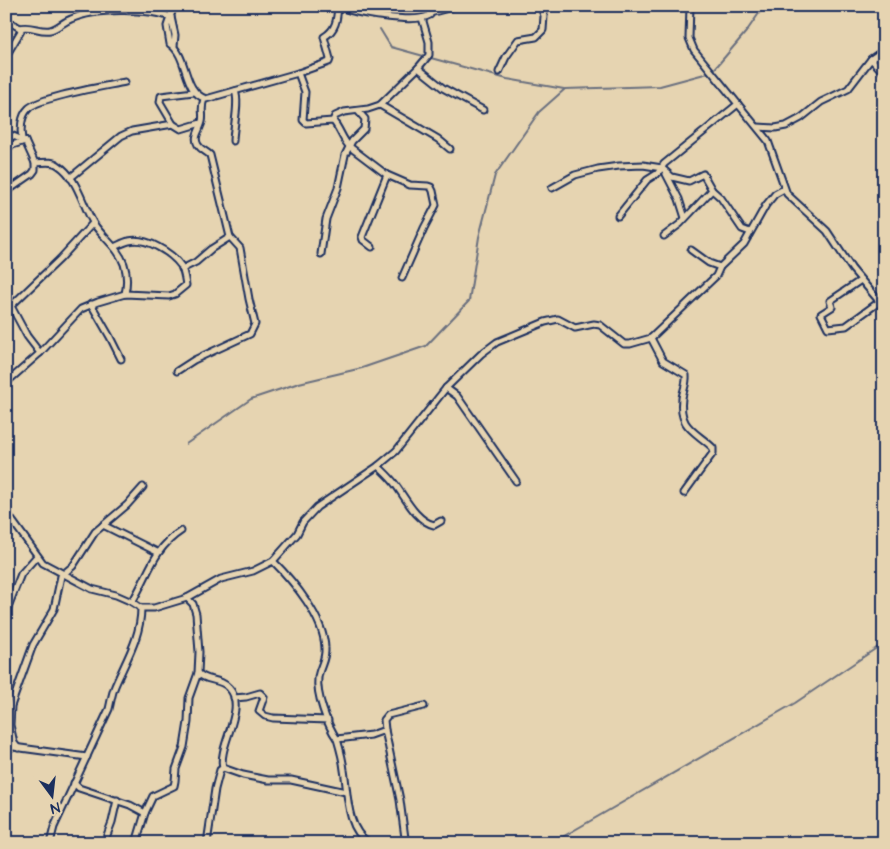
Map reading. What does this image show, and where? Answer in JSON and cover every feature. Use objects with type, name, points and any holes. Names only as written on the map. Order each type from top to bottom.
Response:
[{"type":"street","points":[[174,6],[167,26],[167,36],[170,44],[174,46],[182,60],[194,92],[204,99],[235,92],[329,62],[330,59],[324,37],[331,34],[337,24],[338,6],[381,17],[422,18],[430,13],[456,6]]},
{"type":"street","points":[[429,6],[430,13]]},
{"type":"street","points":[[499,72],[506,57],[518,40],[536,37],[543,30],[544,16],[541,6]]},
{"type":"street","points":[[690,6],[691,45],[768,141],[784,188],[791,199],[827,231],[861,280],[884,307]]},
{"type":"street","points":[[6,20],[20,28],[28,26],[48,30],[58,27],[71,19],[106,11],[158,12],[170,17]]},
{"type":"street","points":[[332,121],[335,116],[344,112],[358,111],[380,105],[418,68],[429,55],[429,42],[422,18]]},
{"type":"street","points":[[6,56],[18,38],[21,31],[20,28]]},
{"type":"street","points":[[758,127],[775,128],[786,126],[801,118],[821,102],[848,89],[871,59],[884,50]]},
{"type":"street","points":[[871,59],[884,73]]},
{"type":"street","points":[[418,68],[443,88],[482,110]]},
{"type":"street","points":[[298,73],[304,92],[303,120],[306,123],[332,121]]},
{"type":"street","points":[[6,192],[35,170],[35,162],[23,140],[21,131],[23,117],[28,108],[70,93],[125,82]]},
{"type":"street","points":[[194,92],[161,96],[160,102],[173,124],[181,129],[202,123]]},
{"type":"street","points":[[233,141],[237,96],[235,92]]},
{"type":"street","points":[[177,371],[194,360],[250,334],[255,324],[240,248],[230,237],[210,155],[196,142],[202,123],[201,108],[204,99]]},
{"type":"street","points":[[685,218],[679,199],[663,170],[664,164],[738,104]]},
{"type":"street","points":[[380,105],[438,139],[450,149]]},
{"type":"street","points":[[321,254],[326,218],[338,188],[345,155],[352,140],[364,129],[365,119],[358,111]]},
{"type":"street","points":[[332,121],[344,142],[387,175],[410,185],[431,187],[436,205],[402,278]]},
{"type":"street","points":[[70,178],[121,136],[132,131],[173,124]]},
{"type":"street","points":[[6,133],[23,140]]},
{"type":"street","points":[[6,147],[23,140]]},
{"type":"street","points":[[35,162],[53,162],[59,165],[70,178],[93,223],[107,242],[114,247],[124,265],[126,276],[125,294]]},
{"type":"street","points":[[552,188],[575,175],[598,169],[643,165],[663,170],[676,179],[689,181],[703,174],[712,190],[721,198],[742,229],[750,232]]},
{"type":"street","points":[[618,216],[647,180],[663,170]]},
{"type":"street","points":[[372,247],[362,237],[387,175]]},
{"type":"street","points":[[6,512],[37,556],[48,567],[92,589],[116,595],[141,608],[154,608],[187,598],[221,580],[253,571],[274,561],[298,534],[303,522],[316,507],[378,466],[396,451],[446,388],[481,354],[497,342],[553,319],[558,319],[575,328],[594,324],[600,325],[624,344],[651,338],[716,276],[720,267],[744,244],[766,205],[775,194],[784,188]]},
{"type":"street","points":[[664,236],[685,218],[712,190]]},
{"type":"street","points":[[40,353],[27,336],[11,306],[60,259],[93,223]]},
{"type":"street","points":[[182,269],[196,262],[211,249],[230,237]]},
{"type":"street","points":[[6,383],[40,353],[81,309],[91,304],[125,294],[169,296],[175,294],[186,285],[181,266],[154,244],[141,240],[128,241],[114,247]]},
{"type":"street","points":[[692,250],[709,263],[720,267]]},
{"type":"street","points":[[861,280],[830,301],[832,307],[821,314],[828,328],[842,328],[846,326],[879,302]]},
{"type":"street","points":[[91,304],[120,359]]},
{"type":"street","points":[[651,338],[663,361],[686,376],[687,379],[681,401],[686,425],[690,431],[713,448],[713,453],[684,493]]},
{"type":"street","points":[[446,388],[457,396],[516,481]]},
{"type":"street","points":[[378,466],[394,482],[411,507],[424,520],[434,525],[442,521]]},
{"type":"street","points":[[18,748],[14,743],[10,725],[11,706],[33,645],[54,609],[62,576],[82,553],[95,532],[127,505],[143,487]]},
{"type":"street","points":[[102,525],[157,552]]},
{"type":"street","points":[[132,602],[157,552],[180,532]]},
{"type":"street","points":[[6,612],[21,574],[37,556]]},
{"type":"street","points":[[274,561],[310,606],[320,628],[326,647],[325,658],[318,676],[319,692],[328,720],[337,739],[345,771],[346,792],[356,830],[368,842]]},
{"type":"street","points":[[136,843],[145,813],[153,796],[174,786],[176,782],[176,769],[184,747],[189,698],[198,673],[199,652],[196,614],[193,604],[187,598]]},
{"type":"street","points":[[50,843],[54,827],[109,709],[114,688],[137,637],[141,608]]},
{"type":"street","points":[[198,673],[201,676],[223,683],[230,688],[234,698],[232,722],[222,759],[223,768],[220,770],[215,790],[207,843]]},
{"type":"street","points":[[234,698],[260,693],[264,697],[259,711],[265,716],[328,720]]},
{"type":"street","points":[[405,838],[400,800],[384,720],[388,715],[424,706]]},
{"type":"street","points":[[337,739],[364,736],[385,730]]},
{"type":"street","points":[[6,746],[47,750],[87,757]]},
{"type":"street","points":[[223,768],[243,775],[268,780],[291,780],[346,792]]},
{"type":"street","points":[[74,783],[79,788],[117,800],[145,813]]},
{"type":"street","points":[[104,843],[112,822],[117,800]]},
{"type":"waterway","points":[[186,444],[251,399],[299,383],[362,368],[426,346],[469,301],[479,237],[495,175],[539,112],[565,89],[660,86],[712,72],[746,32],[764,6]]},
{"type":"waterway","points":[[380,29],[391,47],[507,79],[564,89]]},
{"type":"waterway","points":[[552,843],[795,703],[884,643]]}]
